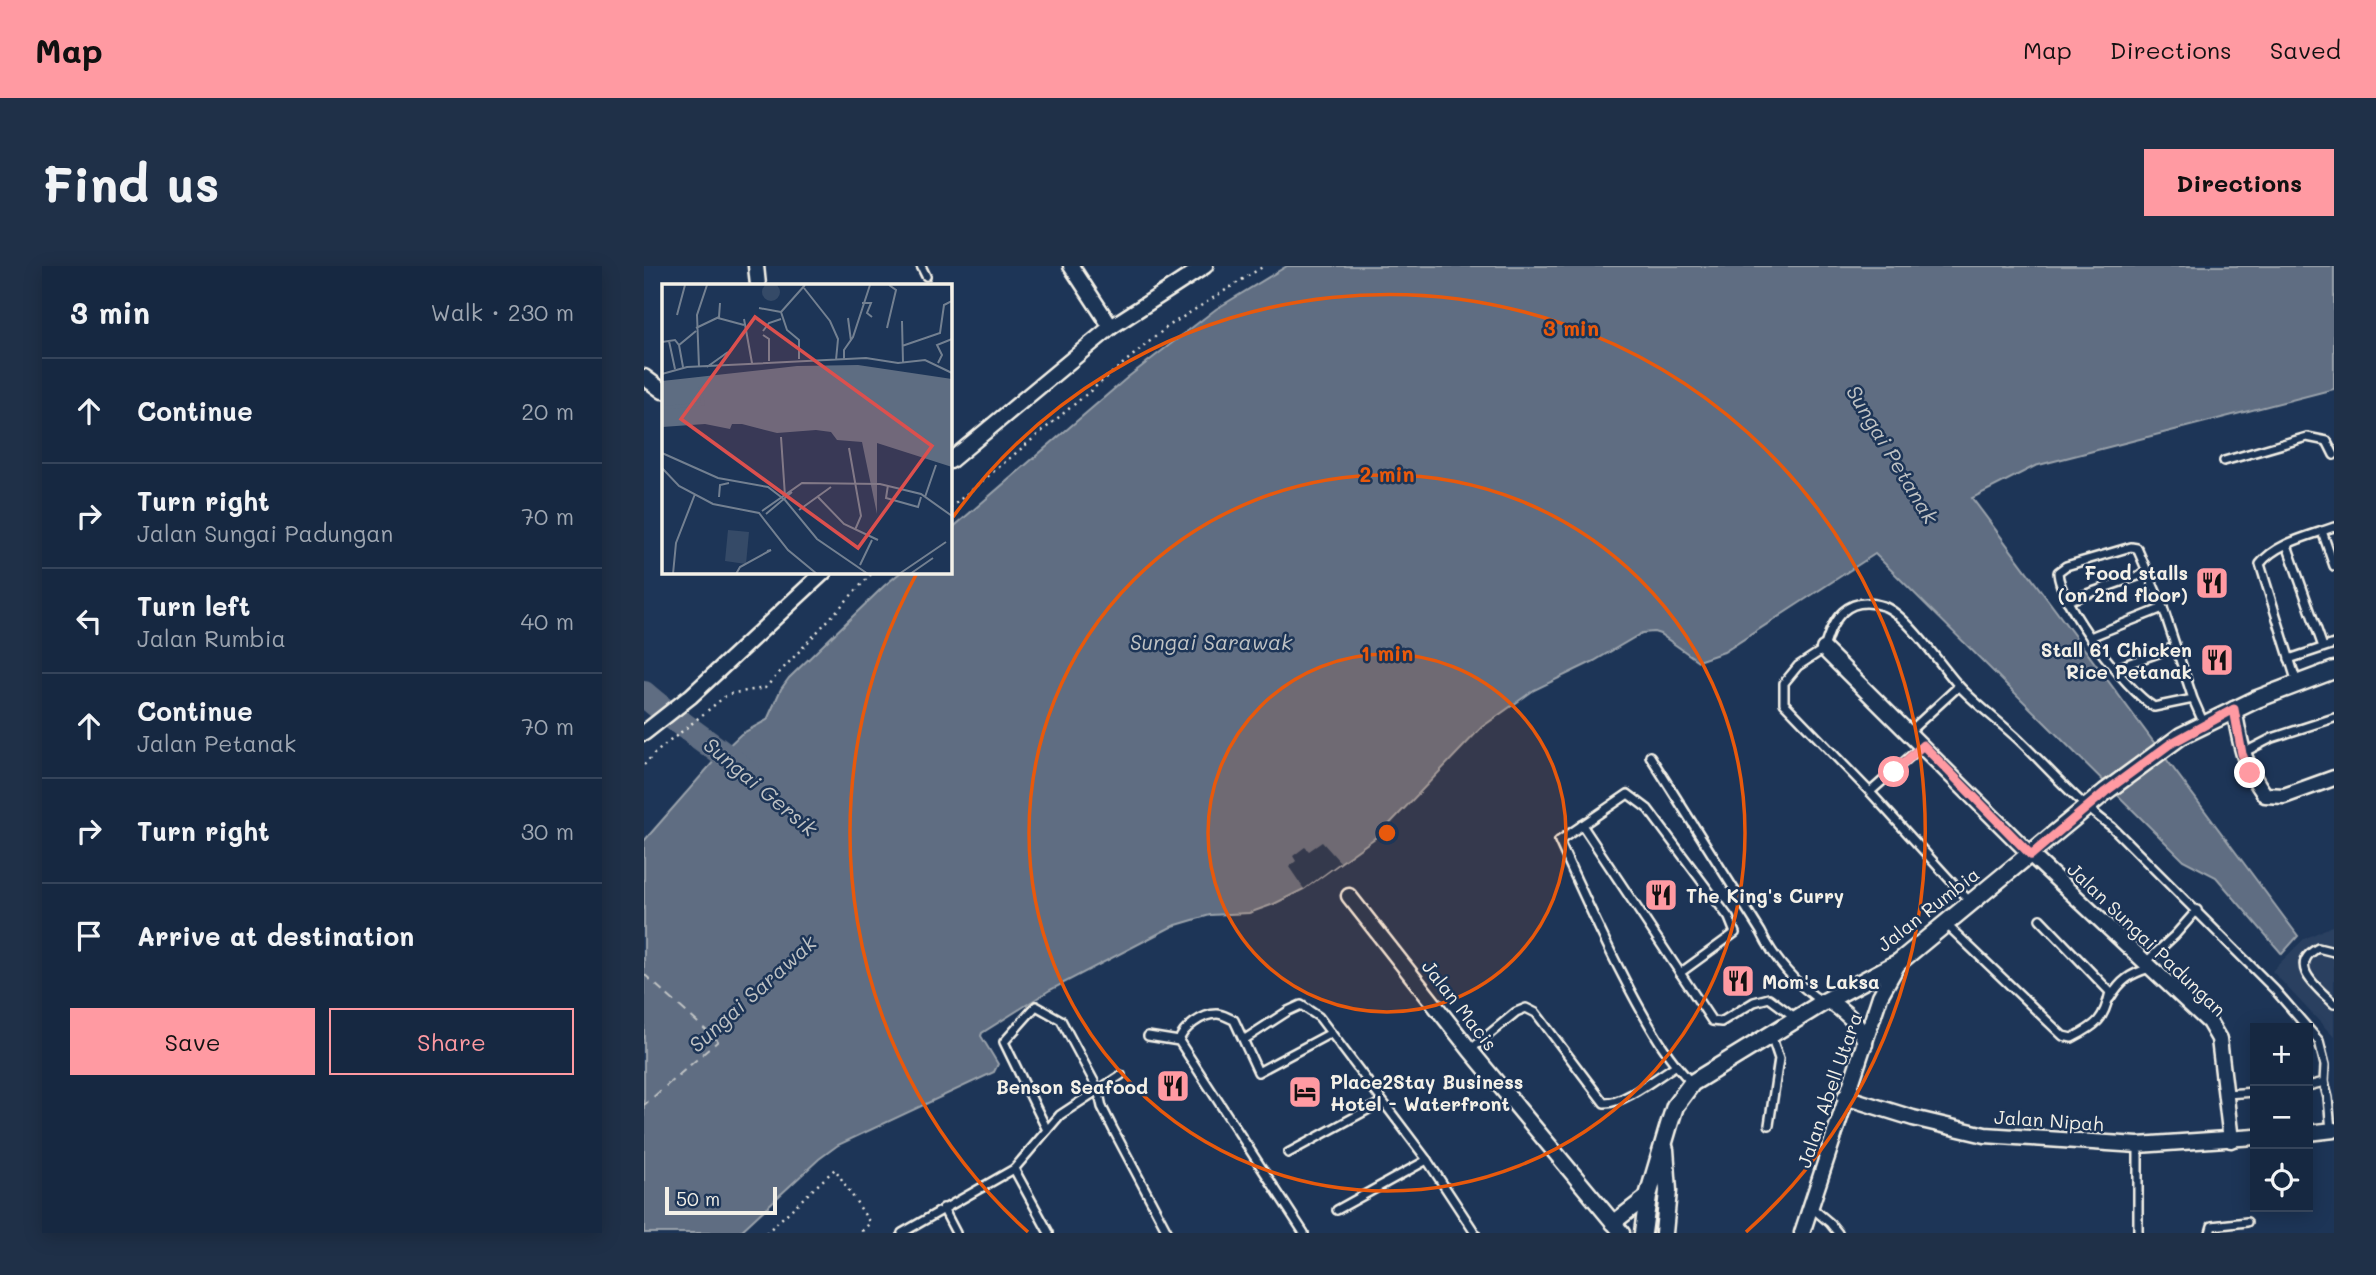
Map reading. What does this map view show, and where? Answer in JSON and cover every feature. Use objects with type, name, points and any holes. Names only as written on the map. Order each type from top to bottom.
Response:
[{"type":"street","points":[[756,266],[758,284]]},
{"type":"street","points":[[1071,266],[1111,327]]},
{"type":"street","points":[[952,459],[1111,327],[1205,266]]},
{"type":"street","points":[[644,377],[662,390]]},
{"type":"street","points":[[644,733],[691,696],[822,574]]},
{"type":"street","name":"Jalan Sungai Padungan","points":[[1825,649],[2031,855],[2214,1028],[2219,1040],[2231,1140]]},
{"type":"street","name":"Jalan Rumbia","points":[[1692,1083],[1796,1018],[1899,962],[2085,808],[2170,744],[2234,709],[2334,670]]},
{"type":"street","points":[[2234,709],[2242,754],[2250,773],[2265,795],[2284,796],[2334,778]]},
{"type":"street","name":"Jalan Macis","points":[[1349,895],[1470,1050],[1618,1228]]},
{"type":"street","name":"Jalan Abell Utara","points":[[1802,1233],[1845,1097],[1881,996],[1899,962]]},
{"type":"street","points":[[1826,1001],[1859,1026],[1865,1045]]},
{"type":"street","points":[[1643,1233],[1648,1196],[1664,1140],[1675,1107],[1692,1083]]},
{"type":"street","name":"Jalan Nipah","points":[[1845,1097],[1913,1118],[1985,1135],[2138,1145],[2250,1138]]},
{"type":"street","points":[[2313,1132],[2333,1130]]},
{"type":"street","points":[[1664,1140],[1668,1191],[1664,1233]]},
{"type":"street","points":[[1618,1228],[1648,1196]]},
{"type":"lane","points":[[921,266],[926,276]]},
{"type":"lane","points":[[2224,461],[2307,437],[2327,441],[2334,455]]},
{"type":"lane","points":[[2298,685],[2260,564],[2264,558],[2287,544],[2334,527]]},
{"type":"lane","points":[[2322,531],[2334,566]]},
{"type":"lane","points":[[2287,544],[2323,647]]},
{"type":"lane","points":[[2193,699],[2154,707],[2142,700],[2090,636],[2067,601],[2058,584],[2058,572],[2066,566],[2131,547],[2137,548],[2163,608],[2204,724]]},
{"type":"lane","points":[[2067,601],[2149,572]]},
{"type":"lane","points":[[1971,903],[1784,703],[1784,684],[1798,666],[1825,649],[1833,621],[1861,603],[1885,607],[1936,654],[1959,686],[2019,741],[2085,808],[2112,827],[2274,989],[2319,1041],[2325,1065],[2324,1082],[2333,1130]]},
{"type":"lane","points":[[2090,636],[2163,608]]},
{"type":"lane","points":[[2289,659],[2334,644]]},
{"type":"lane","points":[[2116,668],[2175,647]]},
{"type":"lane","points":[[1909,732],[1959,686]]},
{"type":"lane","points":[[2242,754],[2272,738],[2334,718]]},
{"type":"lane","points":[[1870,792],[1923,745]]},
{"type":"lane","points":[[1650,756],[1761,932],[1770,952],[1796,980],[1826,1001]]},
{"type":"lane","points":[[1680,973],[1735,933],[1729,918],[1648,809],[1628,794],[1559,841],[1612,959],[1675,1066],[1692,1083]]},
{"type":"lane","points":[[1582,825],[1713,1021],[1721,1022],[1754,1002],[1769,998],[1796,1018]]},
{"type":"lane","points":[[2108,1002],[2120,981],[2148,966],[2197,910]]},
{"type":"lane","points":[[1946,923],[2063,1036],[2071,1038],[2089,1029],[2106,1013],[2110,992],[2040,919]]},
{"type":"lane","points":[[2334,952],[2318,948],[2309,953],[2304,962],[2305,973],[2334,1004]]},
{"type":"lane","points":[[1245,1039],[1301,1005],[1319,1017],[1426,1160],[1474,1233]]},
{"type":"lane","points":[[1047,1130],[1004,1042],[1036,1006],[1060,1020],[1098,1089],[1101,1107],[1168,1233]]},
{"type":"lane","points":[[1470,1050],[1516,1012],[1526,1008],[1536,1013],[1604,1103],[1611,1103],[1640,1088],[1675,1066]]},
{"type":"lane","points":[[1179,1041],[1188,1027],[1213,1014],[1234,1020],[1258,1072],[1331,1033]]},
{"type":"lane","points":[[1769,1125],[1779,1059],[1771,1034]]},
{"type":"lane","points":[[1148,1036],[1179,1041],[1302,1232]]},
{"type":"lane","points":[[902,1233],[1014,1169],[1059,1115],[1121,1075]]},
{"type":"lane","points":[[2313,1085],[2324,1082]]},
{"type":"lane","points":[[2226,1094],[2250,1092]]},
{"type":"lane","points":[[1288,1153],[1382,1102]]},
{"type":"lane","points":[[2138,1145],[2138,1233]]},
{"type":"lane","points":[[1337,1210],[1426,1160]]},
{"type":"lane","points":[[1014,1169],[1049,1233]]},
{"type":"lane","points":[[1810,1206],[1838,1233]]},
{"type":"lane","points":[[943,1208],[956,1233]]},
{"type":"lane","points":[[2210,1233],[2212,1226],[2247,1222]]},
{"type":"path","points":[[952,506],[1167,327],[1264,266]]},
{"type":"path","points":[[644,765],[728,694],[765,688],[871,574]]},
{"type":"path","points":[[766,1233],[835,1169],[870,1223],[862,1231],[864,1233]]},
{"type":"shaded area","points":[[2334,925],[2334,1037],[2272,971],[2304,939]]},
{"type":"water","name":"Sungai Sarawak","points":[[1287,266],[2334,266],[2334,389],[2035,466],[1972,498],[2298,936],[2282,954],[2216,877],[2183,860],[1875,554],[1724,652],[1698,661],[1660,634],[1642,633],[1594,661],[1534,690],[1482,727],[1379,835],[1304,889],[1249,913],[1210,915],[1173,926],[1050,990],[982,1033],[981,1036],[998,1064],[994,1072],[838,1145],[819,1159],[739,1233],[644,1233],[644,841],[722,752],[741,734],[767,720],[789,678],[884,586],[899,574],[952,574],[952,528],[1128,377],[1216,309]]},
{"type":"pier","points":[[1322,842],[1340,862],[1304,889],[1289,867],[1296,861],[1293,856],[1305,847],[1309,851]]},
{"type":"waterway","name":"Sungai Gersik","points":[[644,694],[748,774]]},
{"type":"ferry route","points":[[644,974],[718,1041],[644,1105]]},
{"type":"place","name":"Food stalls (on 2nd floor)","points":[[2212,583]]},
{"type":"place","name":"Stall 61 Chicken Rice Petanak","points":[[2217,660]]},
{"type":"place","name":"The King's Curry","points":[[1661,895]]},
{"type":"place","name":"Mom's Laksa","points":[[1738,981]]},
{"type":"place","name":"Benson Seafood","points":[[1173,1086]]},
{"type":"place","name":"Place2Stay Business Hotel - Waterfront","points":[[1305,1092]]},
{"type":"route","points":[[1894,772],[1923,745],[2031,855],[2105,792],[2181,736],[2234,709],[2242,754],[2250,773]]},
{"type":"water label","name":"Sungai Petanak","points":[[1893,454]]}]
